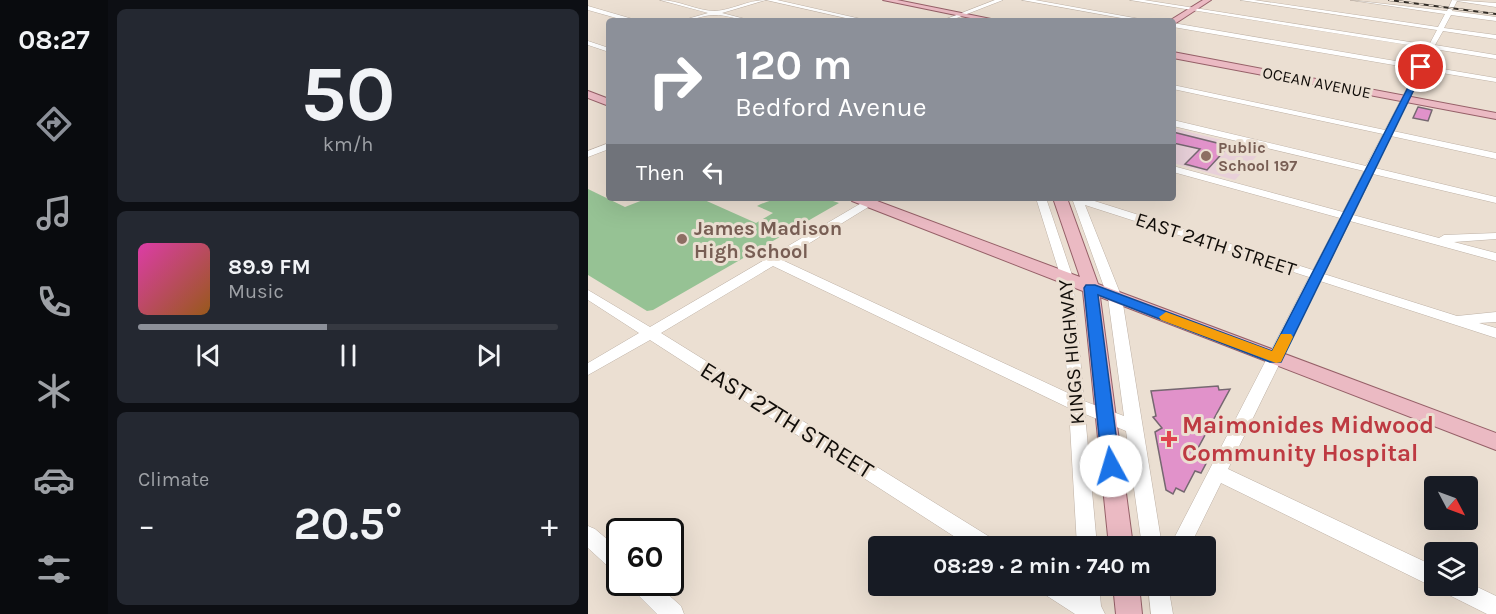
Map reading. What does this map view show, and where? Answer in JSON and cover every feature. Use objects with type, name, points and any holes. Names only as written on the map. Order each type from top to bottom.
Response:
[{"type":"main road","points":[[886,0],[982,18]]},
{"type":"main road","points":[[1176,21],[1208,0]]},
{"type":"main road","name":"OCEAN AVENUE","points":[[1176,56],[1496,116]]},
{"type":"main road","points":[[588,94],[606,102]]},
{"type":"main road","points":[[872,201],[1115,298],[1496,442]]},
{"type":"main road","name":"KINGS HIGHWAY","points":[[1061,201],[1091,288],[1120,536]]},
{"type":"main road","points":[[1127,596],[1129,614]]},
{"type":"street","points":[[663,0],[737,18]]},
{"type":"street","points":[[695,18],[763,0]]},
{"type":"street","points":[[769,0],[853,18]]},
{"type":"street","points":[[952,18],[1000,0]]},
{"type":"street","points":[[1024,0],[1116,18]]},
{"type":"street","points":[[1243,0],[1496,37]]},
{"type":"street","points":[[1353,0],[1496,19]]},
{"type":"street","points":[[1185,536],[1448,13],[1457,0],[1496,5]]},
{"type":"street","points":[[1122,18],[1131,3],[1192,9],[1496,57]]},
{"type":"street","points":[[588,8],[623,18]]},
{"type":"street","points":[[1176,24],[1496,80]]},
{"type":"street","points":[[589,45],[606,41]]},
{"type":"street","points":[[589,45],[606,49]]},
{"type":"street","points":[[1176,88],[1496,156]]},
{"type":"street","points":[[1176,124],[1496,200]]},
{"type":"street","points":[[588,154],[606,147]]},
{"type":"street","points":[[1176,170],[1496,257]]},
{"type":"street","points":[[588,370],[773,261],[867,201]]},
{"type":"street","name":"KINGS HIGHWAY","points":[[1042,201],[1067,278],[1086,536]]},
{"type":"street","points":[[1077,201],[1115,298],[1150,536]]},
{"type":"street","name":"EAST 24TH STREET","points":[[1085,201],[1496,333]]},
{"type":"street","points":[[1432,240],[1496,236]]},
{"type":"street","points":[[773,261],[1076,404],[1134,427]]},
{"type":"street","name":"EAST 27TH STREET","points":[[588,294],[970,536]]},
{"type":"street","points":[[1454,320],[1496,317]]},
{"type":"street","points":[[1218,473],[1424,572]]},
{"type":"street","points":[[588,535],[606,551]]},
{"type":"street","points":[[654,596],[673,614]]},
{"type":"street","points":[[1065,596],[1092,613]]},
{"type":"street","points":[[1090,596],[1092,613]]},
{"type":"street","points":[[1160,596],[1162,614]]},
{"type":"street","points":[[1473,596],[1496,607]]},
{"type":"shaded area","points":[[1176,129],[1262,150],[1235,180],[1176,164]]},
{"type":"green space","name":"James Madison High School","points":[[588,189],[606,198],[606,201],[613,201],[625,207],[640,201],[707,201],[756,223],[773,213],[757,206],[769,201],[833,201],[839,203],[653,310],[647,311],[588,275]]},
{"type":"building","points":[[1418,107],[1432,110],[1428,121],[1413,118]]},
{"type":"building","name":"Public School 197","points":[[1176,133],[1229,146],[1207,170],[1185,164],[1200,149],[1176,144]]},
{"type":"building","name":"Maimonides Midwood Community Hospital","points":[[1218,386],[1219,390],[1230,389],[1197,450],[1210,456],[1201,473],[1195,471],[1184,492],[1176,488],[1173,494],[1166,490],[1155,432],[1162,428],[1153,417],[1156,416],[1151,391]]},
{"type":"railway","points":[[1389,0],[1496,14]]},
{"type":"slow traffic","points":[[1166,317],[1276,358],[1286,337]]},
{"type":"place","name":"Public School 197","points":[[1206,156]]},
{"type":"place","name":"James Madison High School","points":[[682,239]]},
{"type":"place","name":"Maimonides Midwood Community Hospital","points":[[1169,439]]},
{"type":"route","points":[[1111,466],[1091,288],[1276,358],[1421,67]]}]
